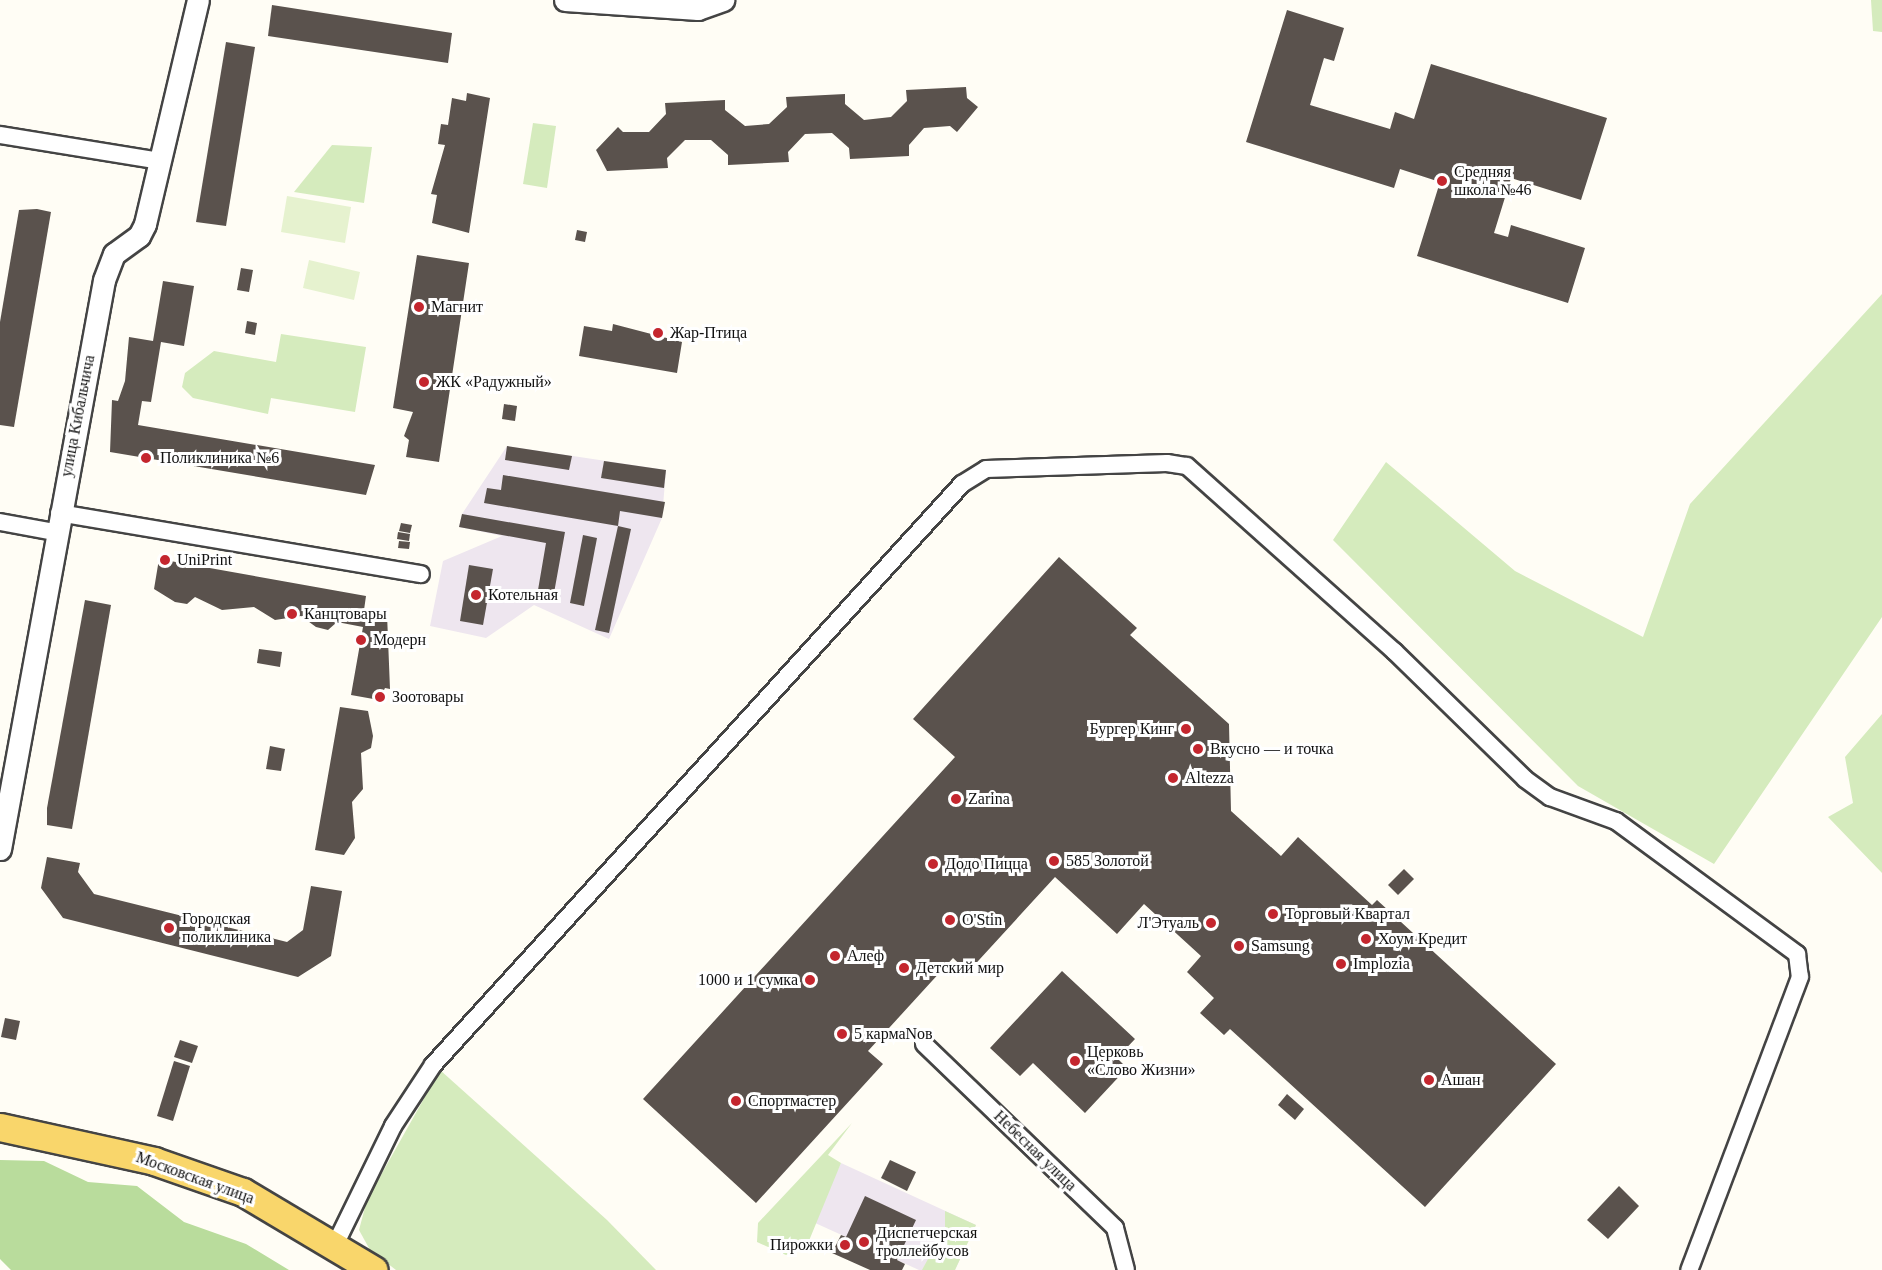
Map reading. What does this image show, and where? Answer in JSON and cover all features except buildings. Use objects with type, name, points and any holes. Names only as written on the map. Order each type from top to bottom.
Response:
[{"type":"main road","name":"Московская улица","points":[[0,1127],[166,1165],[243,1192],[336,1243],[374,1270]]},
{"type":"street","name":"улица Кибальчича","points":[[0,849],[57,522],[104,280],[114,254],[139,236],[145,224],[198,0]]},
{"type":"street","points":[[565,0],[698,9],[723,0]]},
{"type":"street","points":[[0,135],[161,161]]},
{"type":"street","points":[[336,1243],[393,1126],[433,1065],[962,484],[986,469],[1167,463],[1186,466],[1394,651],[1525,779],[1550,797],[1616,821],[1797,954],[1800,977],[1689,1270]]},
{"type":"street","points":[[0,522],[57,522],[421,574]]},
{"type":"street","name":"Небесная улица","points":[[924,1044],[1115,1228],[1126,1270]]},
{"type":"shaded area","points":[[507,446],[666,470],[662,518],[609,639],[534,605],[486,638],[430,626],[443,561],[502,536],[459,527],[462,514]]},
{"type":"shaded area","points":[[841,1163],[976,1225],[955,1270],[919,1270],[897,1260],[903,1248],[846,1237],[813,1222]]},
{"type":"green space","points":[[1871,0],[1882,0],[1882,32],[1873,31]]},
{"type":"green space","points":[[533,123],[556,126],[547,188],[523,184]]},
{"type":"green space","points":[[332,145],[372,147],[364,203],[294,192]]},
{"type":"green space","points":[[287,196],[351,207],[345,243],[281,232]]},
{"type":"green space","points":[[309,260],[360,272],[354,300],[303,288]]},
{"type":"green space","points":[[1882,294],[1882,617],[1714,864],[1578,786],[1333,540],[1386,462],[1515,571],[1643,637],[1690,504]]},
{"type":"green space","points":[[281,334],[366,347],[355,412],[271,398],[268,414],[193,398],[182,387],[185,373],[214,351],[276,362]]},
{"type":"green space","points":[[1882,714],[1882,873],[1828,817],[1853,803],[1845,757]]},
{"type":"green space","points":[[440,1070],[607,1220],[656,1270],[396,1270],[370,1250],[359,1230],[367,1200]]},
{"type":"green space","points":[[852,1123],[828,1155],[841,1163],[806,1248],[786,1255],[757,1242],[758,1223]]},
{"type":"green space","points":[[0,1160],[44,1161],[88,1182],[137,1186],[184,1222],[246,1244],[289,1270],[11,1270],[0,1259]]},
{"type":"green space","points":[[945,1211],[976,1225],[955,1270],[922,1270],[945,1228]]},
{"type":"place","name":"Средняя школа №46","points":[[1442,181]]},
{"type":"place","name":"Магнит","points":[[419,307]]},
{"type":"place","name":"Жар-Птица","points":[[658,333]]},
{"type":"place","name":"ЖК «Радужный»","points":[[424,382]]},
{"type":"place","name":"Поликлиника №6","points":[[146,458]]},
{"type":"place","name":"UniPrint","points":[[165,560]]},
{"type":"place","name":"Котельная","points":[[476,595]]},
{"type":"place","name":"Канцтовары","points":[[292,614]]},
{"type":"place","name":"Модерн","points":[[361,640]]},
{"type":"place","name":"Зоотовары","points":[[380,697]]},
{"type":"place","name":"Бургер Кинг","points":[[1186,729]]},
{"type":"place","name":"Вкусно — и точка","points":[[1198,749]]},
{"type":"place","name":"Altezza","points":[[1173,778]]},
{"type":"place","name":"Zarina","points":[[956,799]]},
{"type":"place","name":"585 Золотой","points":[[1054,861]]},
{"type":"place","name":"Додо Пицца","points":[[933,864]]},
{"type":"place","name":"Торговый Квартал","points":[[1273,914]]},
{"type":"place","name":"O'Stin","points":[[950,920]]},
{"type":"place","name":"Л'Этуаль","points":[[1211,923]]},
{"type":"place","name":"Городская поликлиника","points":[[169,928]]},
{"type":"place","name":"Хоум Кредит","points":[[1366,939]]},
{"type":"place","name":"Samsung","points":[[1239,946]]},
{"type":"place","name":"Алеф","points":[[835,956]]},
{"type":"place","name":"Implozia","points":[[1341,964]]},
{"type":"place","name":"Детский мир","points":[[904,968]]},
{"type":"place","name":"1000 и 1 сумка","points":[[810,980]]},
{"type":"place","name":"5 кармаNов","points":[[842,1034]]},
{"type":"place","name":"Церковь «Слово Жизни»","points":[[1075,1061]]},
{"type":"place","name":"Ашан","points":[[1429,1080]]},
{"type":"place","name":"Спортмастер","points":[[736,1101]]},
{"type":"place","name":"Диспетчерская троллейбусов","points":[[864,1242]]},
{"type":"place","name":"Пирожки","points":[[845,1245]]}]
